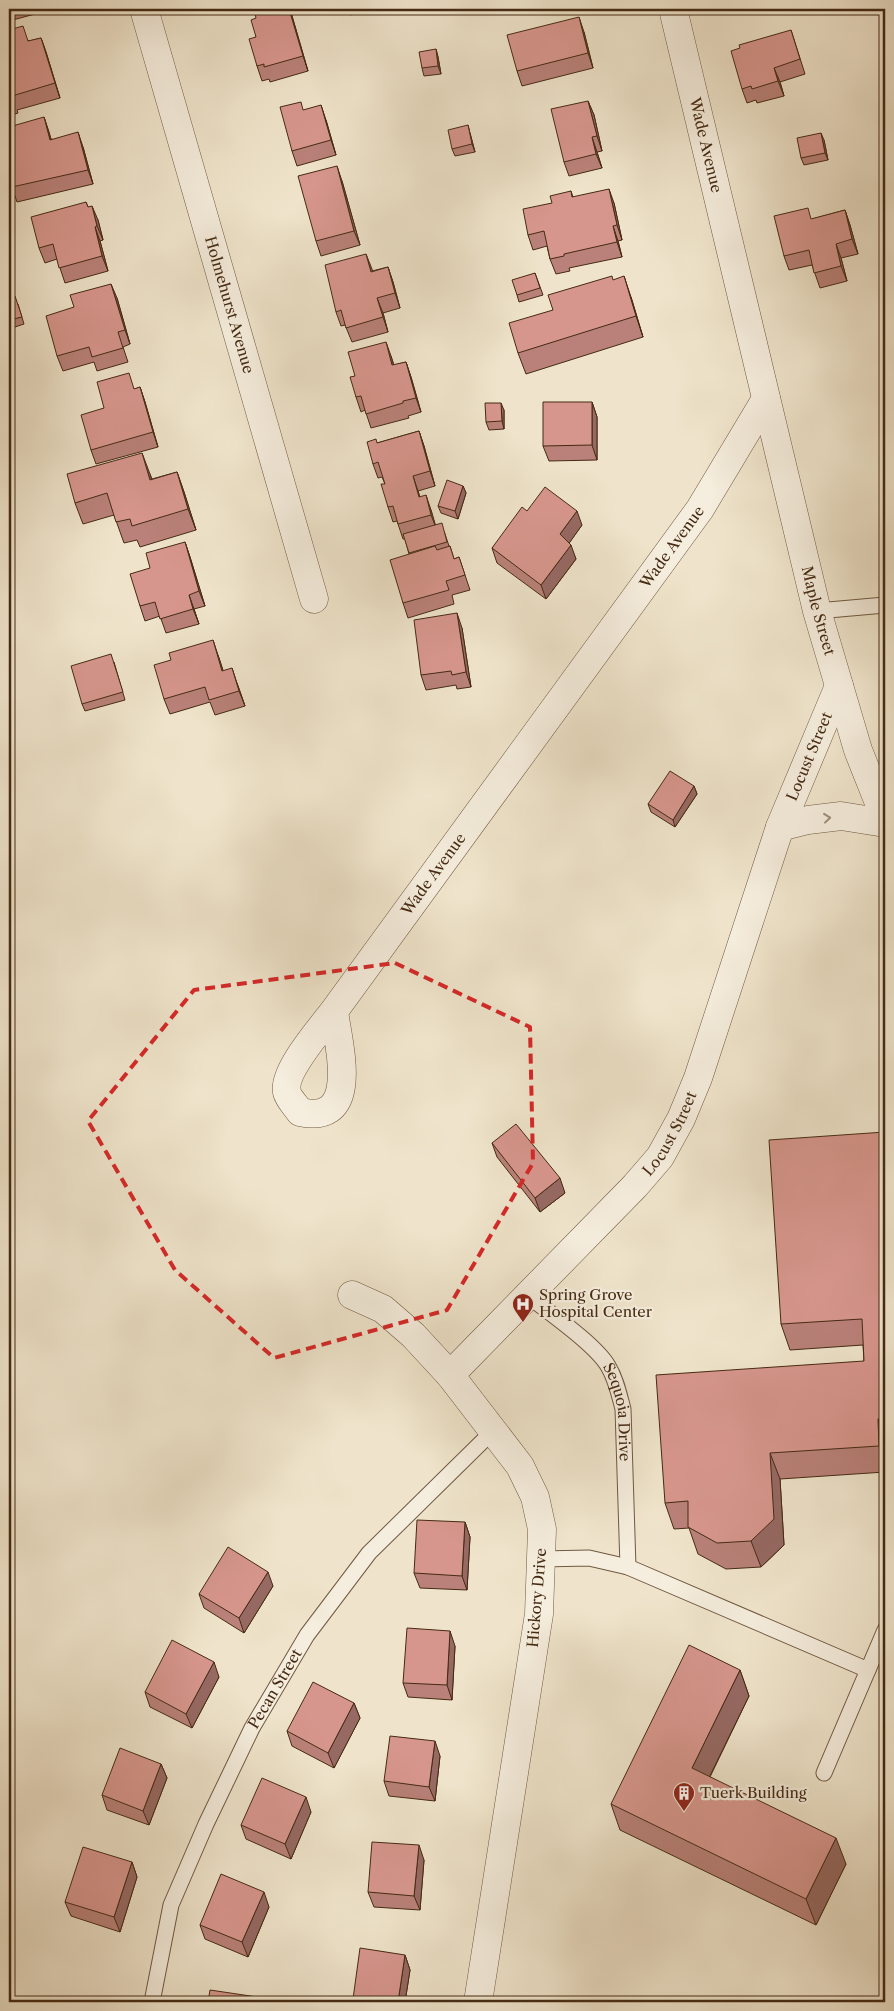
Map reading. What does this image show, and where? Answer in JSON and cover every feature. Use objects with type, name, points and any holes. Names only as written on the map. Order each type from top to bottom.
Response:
[{"type":"street","name":"Holmehurst Avenue","points":[[144,9],[314,599]]},
{"type":"street","name":"Wade Avenue","points":[[334,1011],[700,509],[766,399],[673,9]]},
{"type":"street","name":"Maple Street","points":[[766,399],[817,611],[858,750],[885,818]]},
{"type":"street","name":"Locust Street","points":[[450,1375],[635,1186],[660,1157],[681,1119],[698,1078],[780,827],[839,686]]},
{"type":"street","name":"Locust Street","points":[[780,827],[808,820],[841,816],[885,823]]},
{"type":"street","name":"Hickory Drive","points":[[352,1295],[383,1308],[413,1335],[450,1375],[520,1466],[535,1496],[542,1530],[538,1614],[478,2002]]},
{"type":"lane","points":[[817,611],[885,606]]},
{"type":"lane","name":"Sequoia Drive","points":[[527,1295],[588,1344],[607,1364],[617,1384],[623,1409],[628,1567]]},
{"type":"lane","name":"Pecan Street","points":[[152,2002],[171,1906],[206,1824],[252,1728],[307,1635],[369,1553],[492,1431]]},
{"type":"lane","points":[[541,1558],[589,1558],[628,1567],[868,1670]]},
{"type":"lane","points":[[824,1773],[885,1630]]},
{"type":"highlighted area","points":[[395,963],[530,1027],[533,1163],[447,1310],[274,1358],[175,1270],[88,1121],[194,990]]},
{"type":"building","points":[[254,9],[289,9],[303,56],[264,67],[264,64],[257,66],[249,39],[256,37],[251,20],[256,18]]},
{"type":"building","points":[[579,17],[588,53],[517,71],[507,35]]},
{"type":"building","points":[[23,26],[28,41],[41,38],[55,83],[12,96],[13,98],[9,100],[9,30]]},
{"type":"building","points":[[791,30],[800,59],[774,68],[778,81],[752,89],[751,86],[742,89],[731,51],[740,48],[739,45]]},
{"type":"building","points":[[436,49],[438,66],[422,68],[419,52]]},
{"type":"building","points":[[588,101],[597,136],[592,137],[596,154],[564,162],[551,109]]},
{"type":"building","points":[[301,102],[303,110],[321,105],[331,140],[292,151],[280,107]]},
{"type":"building","points":[[44,117],[50,140],[78,132],[88,170],[12,187],[9,174],[9,127]]},
{"type":"building","points":[[881,122],[885,122],[885,140],[884,140]]},
{"type":"building","points":[[468,125],[472,144],[452,149],[448,130]]},
{"type":"building","points":[[821,133],[825,153],[801,158],[797,138]]},
{"type":"building","points":[[337,166],[354,231],[316,241],[298,176]]},
{"type":"building","points":[[609,189],[617,225],[613,226],[617,242],[550,259],[544,231],[528,235],[523,209],[552,203],[550,196],[571,191],[572,197]]},
{"type":"building","points":[[86,202],[88,207],[92,206],[102,256],[59,268],[53,244],[39,248],[31,217]]},
{"type":"building","points":[[808,208],[811,219],[845,210],[852,239],[836,244],[841,266],[814,273],[809,250],[784,256],[774,216]]},
{"type":"building","points":[[366,254],[371,272],[388,267],[395,293],[377,298],[383,317],[346,328],[341,310],[336,312],[325,265]]},
{"type":"building","points":[[535,273],[540,288],[517,295],[512,280]]},
{"type":"building","points":[[612,276],[613,280],[624,276],[636,316],[518,353],[509,323],[553,310],[548,295]]},
{"type":"building","points":[[111,284],[125,330],[118,332],[123,348],[92,357],[89,347],[57,356],[46,316],[74,307],[70,295]]},
{"type":"building","points":[[15,296],[22,317],[9,320],[9,298]]},
{"type":"building","points":[[386,342],[392,365],[406,362],[416,398],[366,414],[361,396],[356,397],[350,377],[355,376],[348,352]]},
{"type":"building","points":[[129,373],[134,389],[140,387],[153,432],[91,450],[81,415],[104,408],[97,382]]},
{"type":"building","points":[[543,402],[592,402],[592,445],[543,446]]},
{"type":"building","points":[[485,403],[501,403],[502,421],[486,422]]},
{"type":"building","points":[[419,431],[430,471],[413,476],[419,497],[426,495],[431,515],[398,524],[393,506],[388,507],[381,484],[385,484],[378,462],[373,464],[367,442],[376,439],[377,443]]},
{"type":"building","points":[[142,453],[150,480],[177,472],[188,509],[132,526],[130,519],[116,522],[107,493],[75,503],[67,474]]},
{"type":"building","points":[[447,480],[463,486],[455,511],[438,506]]},
{"type":"building","points":[[545,487],[577,511],[560,534],[571,545],[541,585],[492,548],[522,507],[527,511]]},
{"type":"building","points":[[442,523],[447,542],[409,553],[403,534]]},
{"type":"building","points":[[185,542],[199,591],[189,595],[193,609],[160,619],[155,602],[140,606],[130,574],[150,568],[146,553]]},
{"type":"building","points":[[435,546],[437,550],[450,546],[454,559],[459,557],[465,575],[446,581],[449,590],[403,603],[390,560]]},
{"type":"building","points":[[457,613],[466,672],[452,675],[451,671],[421,675],[414,620]]},
{"type":"building","points":[[213,640],[222,671],[232,668],[239,691],[209,700],[205,687],[164,699],[154,665],[171,660],[169,653]]},
{"type":"building","points":[[111,654],[123,692],[82,704],[71,666]]},
{"type":"building","points":[[670,771],[694,786],[673,820],[648,804]]},
{"type":"building","points":[[516,1124],[560,1178],[535,1198],[492,1143]]},
{"type":"building","points":[[885,1132],[885,1418],[878,1419],[879,1446],[770,1453],[774,1519],[751,1541],[717,1543],[688,1527],[688,1501],[665,1503],[656,1375],[864,1361],[862,1319],[781,1324],[769,1140]]},
{"type":"building","points":[[417,1520],[465,1522],[462,1576],[414,1573]]},
{"type":"building","points":[[228,1547],[268,1572],[239,1618],[199,1594]]},
{"type":"building","points":[[407,1628],[450,1631],[447,1685],[403,1683]]},
{"type":"building","points":[[172,1640],[214,1662],[186,1714],[145,1692]]},
{"type":"building","name":"Tuerk Building","points":[[689,1645],[740,1670],[692,1768],[836,1838],[806,1899],[611,1804]]},
{"type":"building","points":[[313,1682],[354,1703],[328,1753],[287,1731]]},
{"type":"building","points":[[390,1736],[435,1741],[429,1787],[384,1781]]},
{"type":"building","points":[[120,1748],[161,1764],[143,1811],[102,1795]]},
{"type":"building","points":[[262,1778],[306,1797],[285,1844],[241,1825]]},
{"type":"building","points":[[372,1842],[419,1845],[414,1896],[368,1892]]},
{"type":"building","points":[[83,1847],[132,1862],[114,1917],[65,1902]]},
{"type":"building","points":[[221,1874],[264,1892],[242,1942],[200,1925]]},
{"type":"building","points":[[360,1948],[405,1955],[398,2002],[370,2002],[353,1999]]},
{"type":"building","points":[[210,1990],[284,2001],[284,2002],[208,2002]]},
{"type":"place","name":"Spring Grove Hospital Center","points":[[523,1323]]},
{"type":"place","name":"Tuerk Building","points":[[684,1812]]}]
